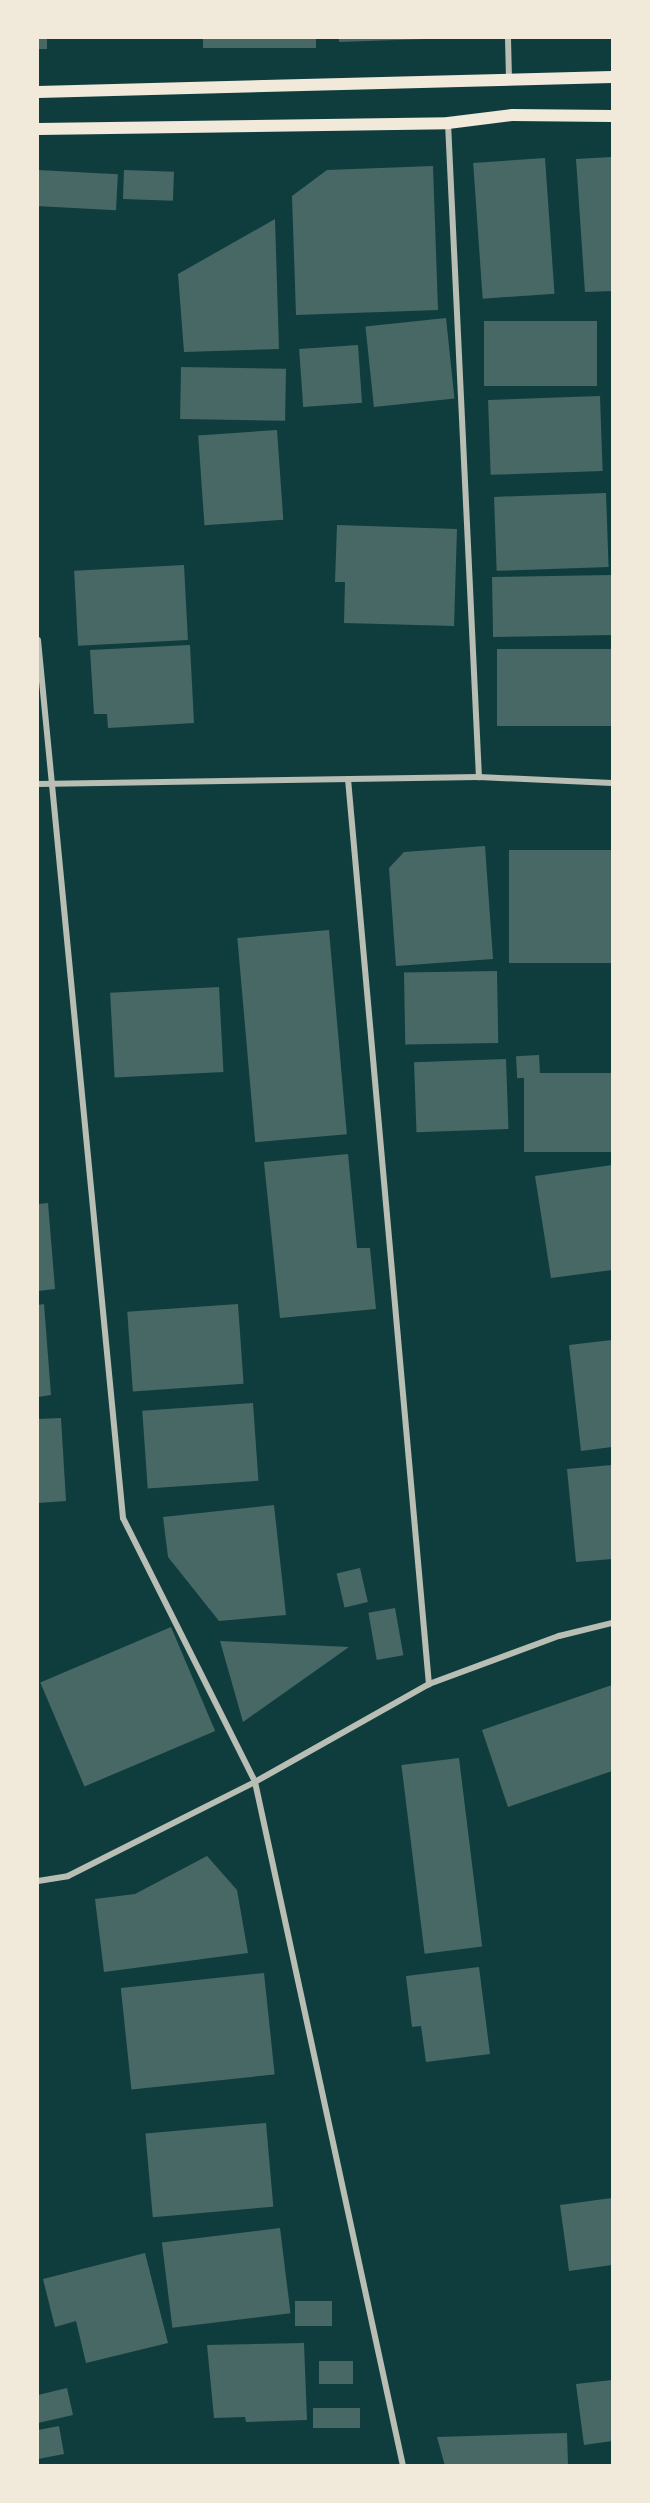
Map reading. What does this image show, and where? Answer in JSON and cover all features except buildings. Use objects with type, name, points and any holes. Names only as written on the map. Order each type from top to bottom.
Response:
[{"type":"main road","points":[[38,92],[612,77]]},
{"type":"main road","points":[[38,129],[448,123],[512,115],[612,116]]},
{"type":"street","points":[[508,38],[509,80]]},
{"type":"street","points":[[448,123],[479,777]]},
{"type":"street","points":[[38,640],[123,1518],[255,1782],[403,2466]]},
{"type":"street","points":[[38,784],[479,777],[612,783]]},
{"type":"street","points":[[348,779],[429,1684]]},
{"type":"street","points":[[38,1881],[68,1876],[255,1782],[429,1684],[559,1636],[612,1623]]}]
